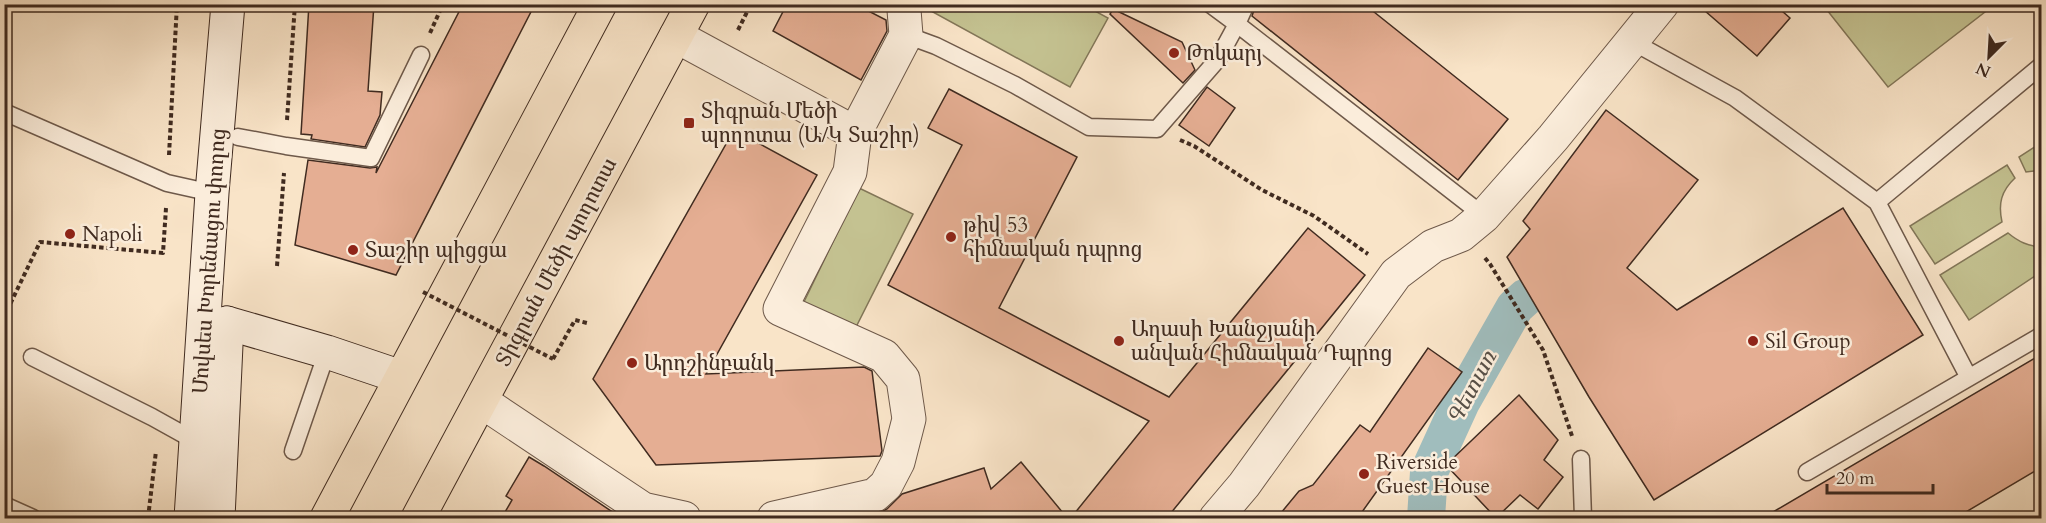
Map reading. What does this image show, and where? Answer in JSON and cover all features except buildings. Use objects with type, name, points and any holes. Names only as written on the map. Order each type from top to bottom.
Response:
[{"type":"main road","points":[[327,519],[600,4]]},
{"type":"main road","name":"Տիգրան Մեծի պողոտա","points":[[418,519],[693,4]]},
{"type":"street","name":"Մովսես Խորենացու փողոց","points":[[191,519],[212,193],[228,4]]},
{"type":"street","name":"Մովսես Խորենացու փողոց","points":[[218,519],[226,323],[246,4]]},
{"type":"street","points":[[1216,519],[1245,486],[1396,274],[1433,246],[1461,235],[1485,216],[1553,138],[1662,4]]},
{"type":"street","points":[[774,519],[875,495],[886,485],[898,462],[909,419],[903,379],[884,356],[780,309],[850,172],[855,133],[906,20]]},
{"type":"street","points":[[676,36],[855,133]]},
{"type":"street","points":[[226,323],[327,352],[401,378]]},
{"type":"street","points":[[481,401],[642,509],[684,519]]},
{"type":"lane","points":[[1210,4],[1485,216]]},
{"type":"lane","points":[[906,20],[936,46],[1015,85],[1089,128],[1157,129],[1218,59],[1246,4]]},
{"type":"lane","points":[[1633,42],[1735,98],[1877,202],[1968,376]]},
{"type":"lane","points":[[238,138],[370,158],[421,56]]},
{"type":"lane","points":[[1877,202],[2042,65]]},
{"type":"lane","points":[[4,112],[167,183],[212,193]]},
{"type":"lane","points":[[1807,472],[1968,376],[2042,335]]},
{"type":"lane","points":[[293,451],[327,352]]},
{"type":"lane","points":[[32,357],[197,442]]},
{"type":"lane","points":[[1581,459],[1583,519]]},
{"type":"lane","points":[[4,505],[33,519]]},
{"type":"path","points":[[4,317],[40,242],[163,253],[177,4]]},
{"type":"path","points":[[1157,129],[1194,146],[1262,190],[1314,216],[1396,274]]},
{"type":"path","points":[[1491,264],[1543,350],[1581,459]]},
{"type":"path","points":[[423,292],[553,359],[574,320],[586,324]]},
{"type":"shaded area","points":[[935,5],[1084,5],[1108,18],[1070,87],[931,11]]},
{"type":"shaded area","points":[[1823,5],[1994,5],[1888,87]]},
{"type":"shaded area","points":[[2041,143],[2041,170],[2026,172],[2019,157]]},
{"type":"shaded area","points":[[2007,165],[2015,178],[2006,188],[2002,198],[2000,209],[2002,222],[1935,264],[1910,226]]},
{"type":"shaded area","points":[[859,188],[913,214],[854,331],[801,308]]},
{"type":"shaded area","points":[[2008,233],[2024,243],[2041,247],[2041,272],[1969,320],[1940,275]]},
{"type":"waterway","name":"Գետառ","points":[[1426,518],[1429,472],[1461,402],[1515,307],[1525,298]]},
{"type":"place","name":"Թոկարյ","points":[[1174,53]]},
{"type":"place","name":"Տիգրան Մեծի պողոտա (Ա/Կ Տաշիր)","points":[[689,123]]},
{"type":"place","name":"Napoli","points":[[70,234]]},
{"type":"place","name":"թիվ 53 հիմնական դպրոց","points":[[951,237]]},
{"type":"place","name":"Տաշիր պիցցա","points":[[353,250]]},
{"type":"place","name":"Աղասի Խանջյանի անվան Հիմնական Դպրոց","points":[[1119,341]]},
{"type":"place","name":"Sil Group","points":[[1753,341]]},
{"type":"place","name":"Արդշինբանկ","points":[[632,363]]},
{"type":"place","name":"Riverside Guest House","points":[[1364,474]]}]
